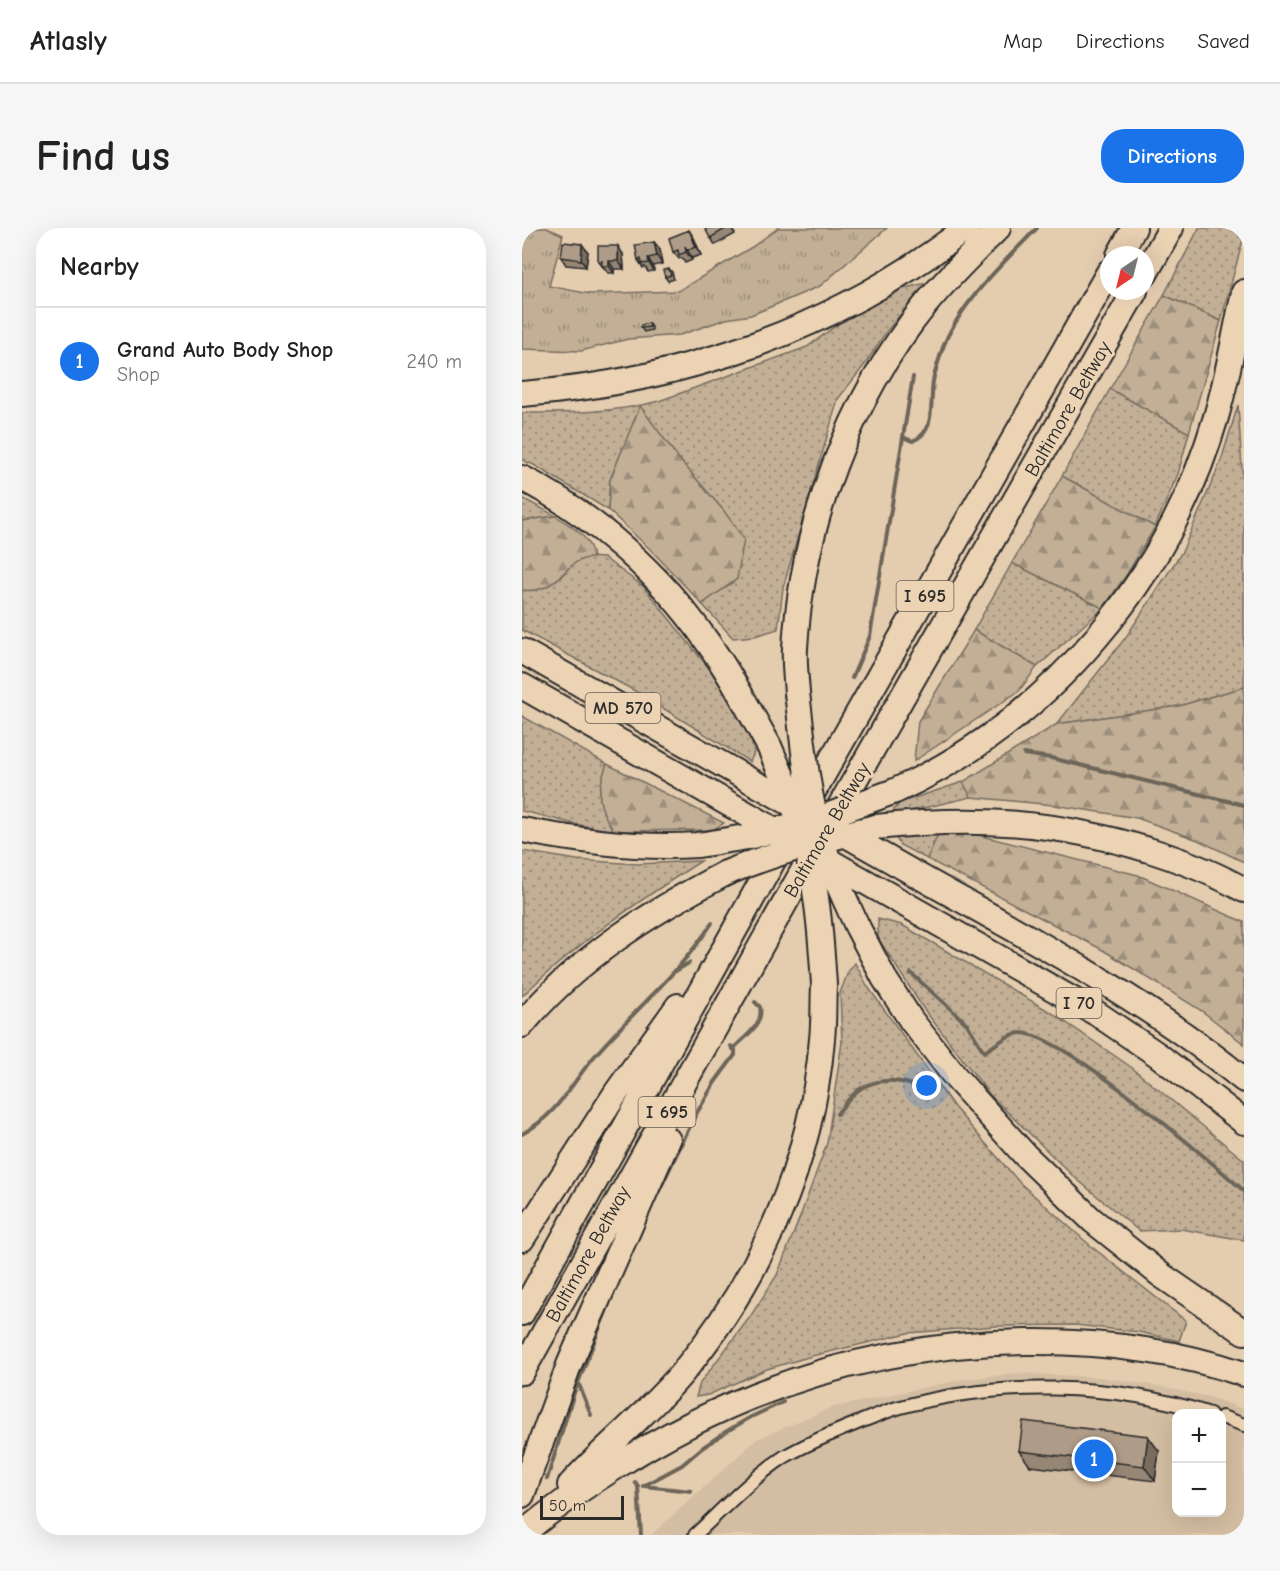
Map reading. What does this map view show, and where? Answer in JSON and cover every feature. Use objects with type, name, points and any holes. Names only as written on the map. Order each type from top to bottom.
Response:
[{"type":"highway","points":[[522,394],[588,388],[640,378],[745,349],[833,311],[900,273],[966,228]]},
{"type":"highway","points":[[998,228],[925,305],[898,345],[869,391],[832,468],[818,508],[800,603],[795,649],[797,693],[806,765],[818,830],[835,877],[884,978],[957,1080],[1018,1148],[1092,1220],[1161,1275],[1244,1332]]},
{"type":"highway","points":[[1124,246],[1134,228]]},
{"type":"highway","points":[[1154,258],[1171,228]]},
{"type":"highway","name":"Baltimore Beltway","points":[[522,1313],[635,1113],[740,919],[1100,288]]},
{"type":"highway","points":[[522,830],[575,839],[633,844],[698,845],[748,837],[819,819],[895,791],[924,778],[1004,727],[1072,666],[1105,628],[1134,588],[1182,505],[1217,416],[1244,292]]},
{"type":"highway","name":"Baltimore Beltway","points":[[522,1372],[813,853],[1131,300]]},
{"type":"highway","points":[[522,478],[544,489],[584,516],[648,572],[678,603],[724,667],[769,746],[789,790],[804,838],[818,914],[824,985],[822,1040],[806,1137],[789,1191],[769,1240],[746,1283],[720,1324],[681,1374],[530,1527]]},
{"type":"highway","name":"MD 570","points":[[522,651],[723,765]]},
{"type":"highway","name":"MD 570","points":[[522,686],[708,792]]},
{"type":"highway","name":"I 70","points":[[723,765],[1112,986],[1175,1028],[1244,1080]]},
{"type":"highway","name":"I 70","points":[[708,792],[1096,1013],[1158,1055],[1244,1122]]},
{"type":"highway","points":[[522,1025],[589,959],[679,898],[726,873],[768,856],[876,827],[924,822],[973,821],[1052,826],[1161,854],[1197,867],[1244,890]]},
{"type":"highway","points":[[522,1495],[569,1365],[640,1201],[672,1131],[705,1070],[813,853]]},
{"type":"highway","points":[[522,1239],[616,1093],[740,919]]},
{"type":"highway","points":[[530,1527],[582,1488],[672,1433],[760,1391],[845,1364],[913,1351],[972,1344],[1054,1342],[1107,1345],[1166,1353],[1218,1365],[1244,1374]]},
{"type":"street","points":[[695,1535],[786,1456],[835,1432],[914,1404],[958,1395],[1018,1390],[1084,1389],[1125,1393],[1193,1409]]},
{"type":"street","points":[[1226,1419],[1244,1425]]},
{"type":"shaded area","points":[[1016,1373],[1100,1377],[1209,1397],[1244,1409],[1244,1535],[651,1535],[757,1439],[830,1408],[959,1380]]},
{"type":"green space","points":[[522,228],[547,228],[563,235],[549,286],[590,294],[678,291],[752,247],[778,228],[887,228],[820,286],[751,315],[726,319],[680,335],[628,339],[581,351],[522,349]]},
{"type":"green space","points":[[1199,228],[1244,228],[1244,236],[1221,321],[1164,295]]},
{"type":"green space","points":[[927,283],[886,332],[838,399],[783,588],[778,629],[755,636],[733,638],[702,604],[737,579],[724,511],[679,459],[640,407],[610,480],[608,510],[522,460],[522,413],[608,410],[659,401],[807,347],[845,319],[905,288]]},
{"type":"green space","points":[[1164,295],[1221,321],[1189,433],[1110,389]]},
{"type":"green space","points":[[1110,389],[1189,433],[1178,474],[1155,527],[1062,476]]},
{"type":"green space","points":[[1238,405],[1244,501],[1244,687],[1179,706],[1057,724],[1126,637],[1182,552],[1221,461]]},
{"type":"green space","points":[[640,406],[679,459],[724,511],[744,539],[737,579],[702,604],[651,550],[608,510],[610,480]]},
{"type":"green space","points":[[1062,476],[1155,527],[1127,574],[1103,608],[1012,563]]},
{"type":"green space","points":[[522,498],[556,516],[522,521]]},
{"type":"green space","points":[[556,516],[585,538],[593,558],[575,563],[546,587],[522,590],[522,521]]},
{"type":"green space","points":[[585,557],[604,558],[644,587],[711,671],[741,716],[751,738],[754,753],[750,762],[635,691],[522,630],[522,590],[560,578],[573,563]]},
{"type":"green space","points":[[1012,563],[1103,608],[1037,667],[974,630]]},
{"type":"green space","points":[[974,630],[1037,667],[1019,691],[914,761],[918,721]]},
{"type":"green space","points":[[1244,687],[1244,862],[1198,840],[1137,818],[1054,805],[971,797],[963,782],[1057,724],[1179,706]]},
{"type":"green space","points":[[522,716],[607,764],[601,783],[600,799],[604,814],[614,831],[522,811]]},
{"type":"green space","points":[[607,764],[724,823],[713,830],[614,831],[604,814],[600,799],[601,783]]},
{"type":"green space","points":[[963,782],[971,797],[889,816],[899,803]]},
{"type":"green space","points":[[939,832],[927,859],[900,845],[893,833]]},
{"type":"green space","points":[[939,832],[970,833],[1138,875],[1244,922],[1244,1044],[1202,1011],[1103,950],[927,859]]},
{"type":"green space","points":[[522,851],[577,860],[637,864],[701,861],[608,924],[522,996]]},
{"type":"green space","points":[[878,919],[902,925],[1052,1013],[1131,1067],[1244,1160],[1244,1240],[1181,1229],[1139,1231],[1073,1176],[990,1095],[923,1008],[878,938]]},
{"type":"green space","points":[[855,963],[868,987],[954,1107],[1020,1183],[1092,1247],[1186,1321],[1179,1341],[1139,1332],[1075,1325],[996,1326],[908,1333],[767,1369],[708,1395],[696,1397],[700,1383],[750,1317],[777,1275],[800,1217],[827,1143],[842,1042],[840,993],[848,972]]},
{"type":"building","points":[[705,228],[727,228],[710,238]]},
{"type":"building","points":[[689,230],[696,247],[687,250],[685,246],[686,252],[679,255],[678,250],[673,252],[669,238]]},
{"type":"building","points":[[563,242],[582,244],[581,260],[561,257]]},
{"type":"building","points":[[654,242],[657,256],[648,258],[649,263],[642,264],[641,259],[638,260],[635,245]]},
{"type":"building","points":[[598,246],[618,246],[618,261],[609,261],[609,266],[602,266],[602,261],[598,261]]},
{"type":"building","points":[[669,269],[671,275],[665,277],[663,270]]},
{"type":"building","points":[[649,323],[650,327],[641,328],[641,325]]},
{"type":"building","points":[[1023,1421],[1148,1436],[1144,1466],[1019,1451]]},
{"type":"waterway","points":[[903,437],[912,441],[925,431],[930,416],[936,369],[949,333],[959,317],[983,285],[1037,228]]},
{"type":"waterway","points":[[852,678],[870,636],[913,377]]},
{"type":"waterway","points":[[1024,754],[1051,758],[1244,805]]},
{"type":"waterway","points":[[522,1134],[547,1116],[599,1051],[687,957],[712,923]]},
{"type":"waterway","points":[[674,972],[689,963]]},
{"type":"waterway","points":[[911,973],[967,1024],[984,1052],[1015,1034],[1040,1038],[1100,1074],[1169,1127],[1244,1191]]},
{"type":"waterway","points":[[733,1049],[752,1030],[759,1019],[760,1007],[755,1002]]},
{"type":"waterway","points":[[659,1191],[695,1116],[715,1082],[735,1055],[735,1050],[731,1046]]},
{"type":"waterway","points":[[837,1114],[848,1099],[863,1087],[880,1082],[906,1083],[929,1095]]},
{"type":"waterway","points":[[547,1479],[574,1393],[609,1304]]},
{"type":"waterway","points":[[578,1382],[591,1415]]},
{"type":"waterway","points":[[643,1486],[682,1465],[727,1431],[783,1402]]},
{"type":"waterway","points":[[635,1482],[638,1486],[641,1535]]},
{"type":"waterway","points":[[644,1486],[691,1491]]},
{"type":"place","name":"Grand Auto Body Shop","points":[[1094,1459]]}]
